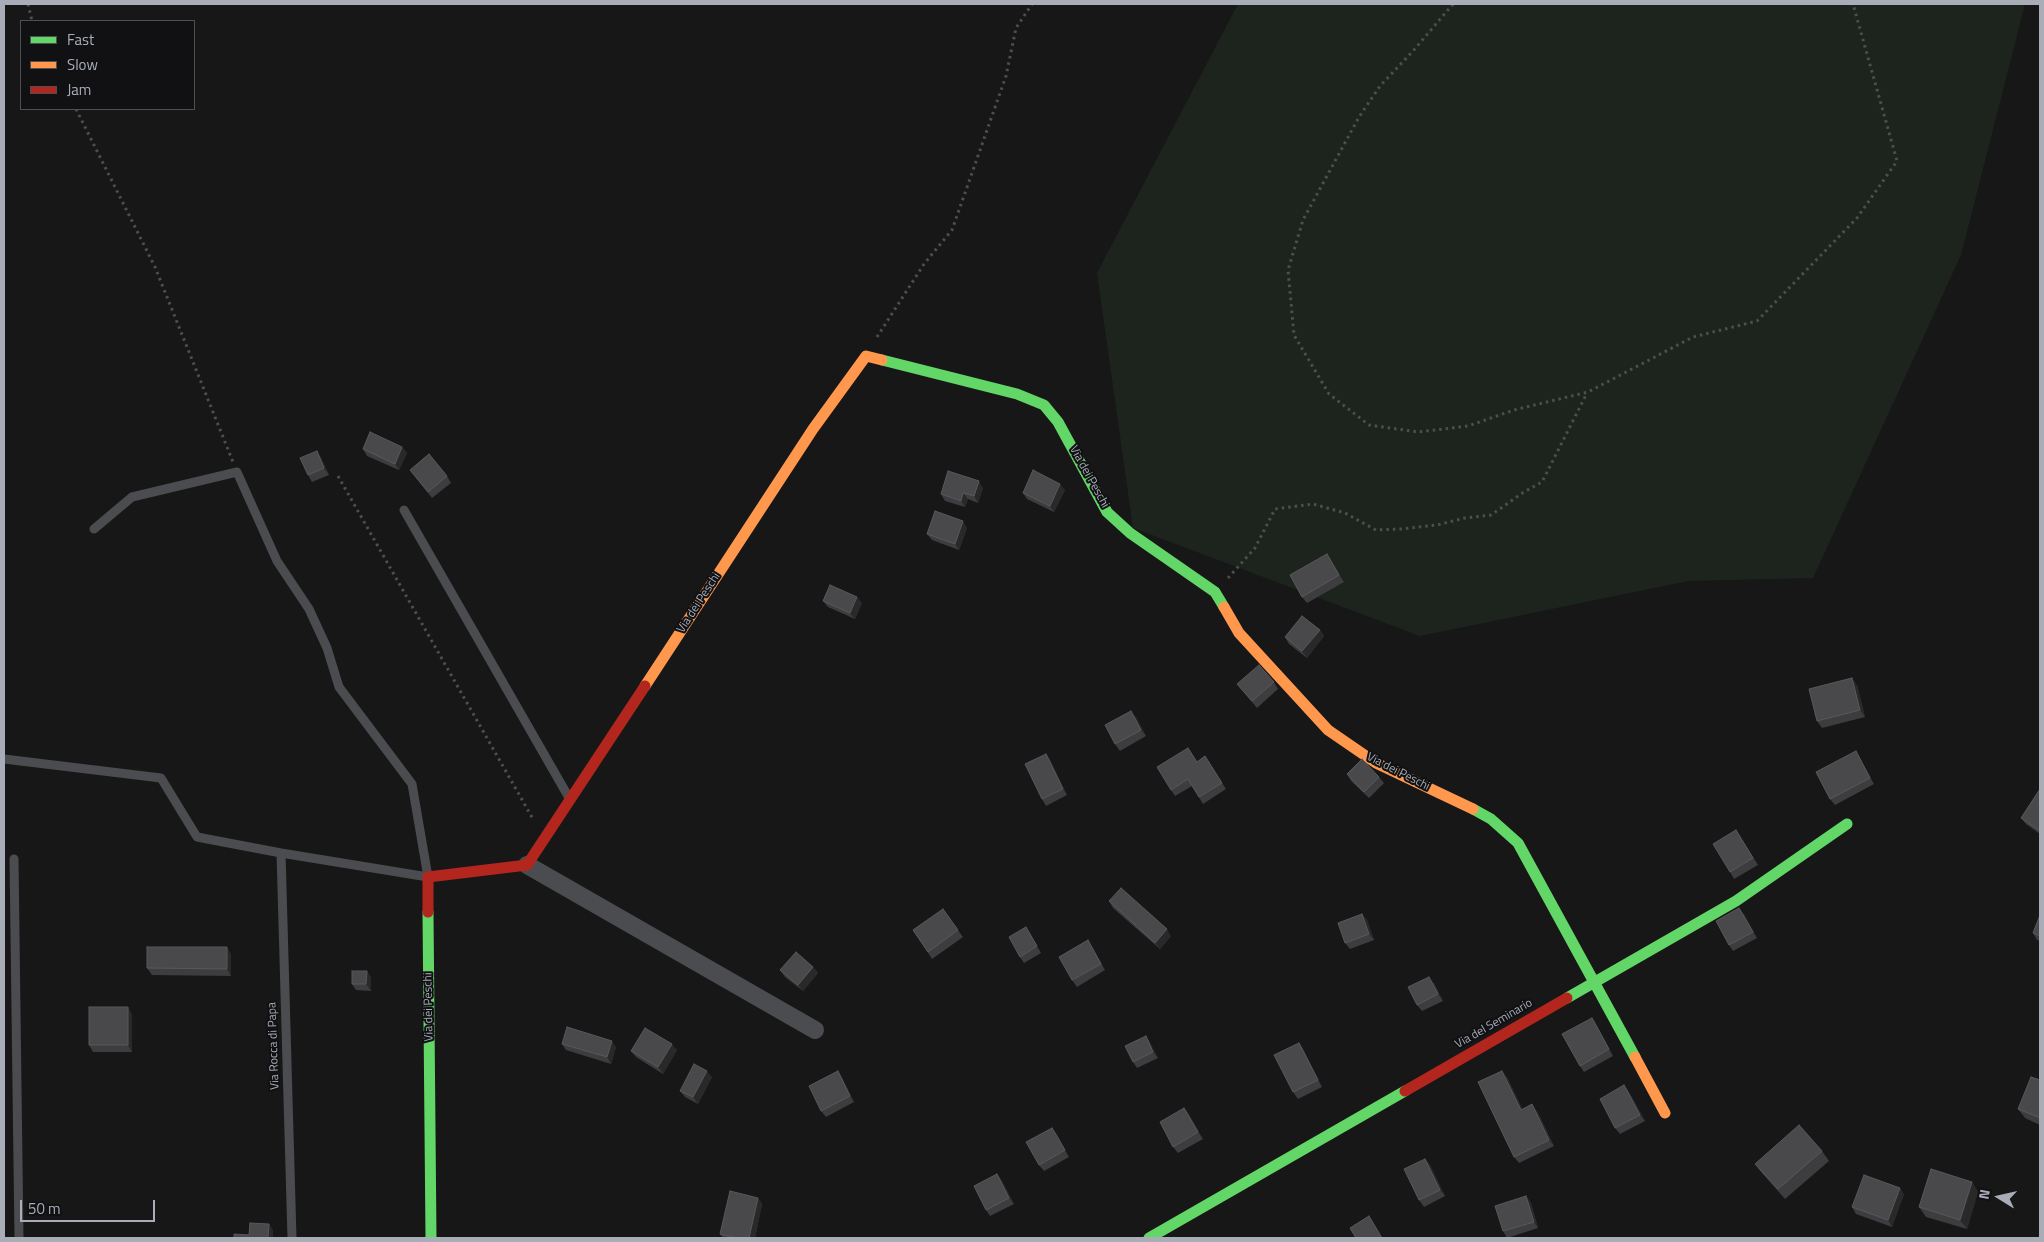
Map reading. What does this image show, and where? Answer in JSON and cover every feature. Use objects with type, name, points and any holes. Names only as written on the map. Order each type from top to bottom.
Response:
[{"type":"street","name":"Via dei Peschi","points":[[527,865],[812,429],[866,356],[1016,394],[1044,405],[1058,422],[1107,512],[1130,533],[1215,592],[1239,633],[1328,730],[1376,763],[1454,799],[1491,819],[1518,844],[1665,1114]]},
{"type":"street","name":"Via del Seminario","points":[[1149,1238],[1736,901],[1847,824]]},
{"type":"street","points":[[428,877],[527,865],[815,1030]]},
{"type":"street","name":"Via dei Peschi","points":[[428,877],[431,1238]]},
{"type":"lane","points":[[4,759],[161,778],[197,837],[428,877],[412,784],[339,687],[327,648],[309,609],[277,560],[237,472],[132,497],[94,529]]},
{"type":"lane","points":[[404,510],[570,800]]},
{"type":"lane","name":"Via Rocca di Papa","points":[[281,853],[292,1238]]},
{"type":"lane","points":[[14,859],[19,1238]]},
{"type":"path","points":[[28,4],[32,20]]},
{"type":"path","points":[[866,356],[924,264],[952,230],[1006,76],[1016,28],[1032,4]]},
{"type":"path","points":[[1453,4],[1380,86],[1359,117],[1303,220],[1288,270],[1294,335],[1329,394],[1369,425],[1418,432],[1468,426],[1514,410],[1588,392],[1693,337],[1757,321],[1857,218],[1897,161],[1852,4]]},
{"type":"path","points":[[76,110],[155,267],[237,472]]},
{"type":"path","points":[[1215,592],[1255,548],[1275,509],[1313,504],[1345,513],[1376,530],[1437,525],[1465,518],[1491,515],[1542,482],[1588,392]]},
{"type":"path","points":[[338,476],[544,838]]},
{"type":"shaded area","points":[[1238,4],[2025,4],[1961,255],[1813,578],[1688,581],[1420,636],[1133,528],[1097,273]]},
{"type":"building","points":[[370,432],[402,447],[395,464],[363,449]]},
{"type":"building","points":[[317,451],[324,468],[308,475],[300,458]]},
{"type":"building","points":[[429,454],[447,476],[428,492],[410,470]]},
{"type":"building","points":[[1033,470],[1060,484],[1050,506],[1023,493]]},
{"type":"building","points":[[948,471],[979,481],[974,496],[963,493],[961,501],[941,494]]},
{"type":"building","points":[[935,511],[963,521],[955,544],[927,534]]},
{"type":"building","points":[[1327,554],[1339,575],[1302,597],[1290,575]]},
{"type":"building","points":[[830,585],[857,597],[850,613],[823,601]]},
{"type":"building","points":[[1302,616],[1320,630],[1302,651],[1285,637]]},
{"type":"building","points":[[1259,665],[1274,682],[1252,701],[1237,684]]},
{"type":"building","points":[[1852,678],[1860,710],[1817,721],[1809,689]]},
{"type":"building","points":[[1131,711],[1141,730],[1115,744],[1105,725]]},
{"type":"building","points":[[1188,748],[1197,762],[1205,756],[1222,783],[1199,797],[1188,779],[1171,790],[1157,767]]},
{"type":"building","points":[[1856,751],[1870,778],[1830,799],[1816,772]]},
{"type":"building","points":[[1046,754],[1063,789],[1042,799],[1025,764]]},
{"type":"building","points":[[1362,759],[1379,777],[1364,792],[1347,774]]},
{"type":"building","points":[[2040,789],[2040,831],[2021,818]]},
{"type":"building","points":[[1736,830],[1753,858],[1730,872],[1713,844]]},
{"type":"building","points":[[1121,888],[1167,929],[1155,943],[1109,901]]},
{"type":"building","points":[[1739,908],[1753,932],[1729,945],[1716,921]]},
{"type":"building","points":[[943,909],[958,930],[928,952],[913,930]]},
{"type":"building","points":[[1362,914],[1369,934],[1345,943],[1338,923]]},
{"type":"building","points":[[2040,915],[2040,936],[2033,933]]},
{"type":"building","points":[[1026,927],[1037,946],[1020,957],[1009,937]]},
{"type":"building","points":[[1088,940],[1101,964],[1072,980],[1059,957]]},
{"type":"building","points":[[147,947],[227,947],[227,969],[147,968]]},
{"type":"building","points":[[796,952],[813,967],[798,985],[780,970]]},
{"type":"building","points":[[352,971],[367,971],[366,984],[352,984]]},
{"type":"building","points":[[1429,977],[1438,994],[1417,1005],[1408,987]]},
{"type":"building","points":[[89,1007],[128,1007],[128,1045],[89,1045]]},
{"type":"building","points":[[1592,1018],[1609,1049],[1580,1066],[1562,1034]]},
{"type":"building","points":[[567,1027],[612,1041],[607,1057],[562,1044]]},
{"type":"building","points":[[645,1028],[672,1044],[658,1067],[631,1051]]},
{"type":"building","points":[[1146,1036],[1153,1052],[1133,1062],[1125,1046]]},
{"type":"building","points":[[1299,1043],[1318,1080],[1293,1092],[1274,1055]]},
{"type":"building","points":[[694,1064],[707,1071],[693,1097],[680,1091]]},
{"type":"building","points":[[838,1071],[850,1096],[821,1111],[809,1086]]},
{"type":"building","points":[[1502,1071],[1521,1110],[1532,1104],[1549,1140],[1514,1157],[1478,1082]]},
{"type":"building","points":[[2031,1077],[2040,1080],[2040,1118],[2018,1109]]},
{"type":"building","points":[[1624,1085],[1640,1115],[1615,1128],[1600,1099]]},
{"type":"building","points":[[1184,1108],[1198,1132],[1173,1147],[1160,1122]]},
{"type":"building","points":[[1799,1125],[1822,1151],[1778,1189],[1755,1164]]},
{"type":"building","points":[[1052,1128],[1065,1150],[1039,1165],[1026,1142]]},
{"type":"building","points":[[1425,1159],[1440,1190],[1419,1200],[1404,1169]]},
{"type":"building","points":[[1931,1169],[1972,1182],[1960,1220],[1919,1207]]},
{"type":"building","points":[[997,1174],[1009,1198],[986,1210],[974,1186]]},
{"type":"building","points":[[1864,1175],[1900,1188],[1888,1220],[1852,1207]]},
{"type":"building","points":[[730,1191],[758,1198],[749,1238],[737,1238],[720,1234]]},
{"type":"building","points":[[1526,1196],[1534,1222],[1503,1231],[1495,1206]]},
{"type":"building","points":[[1369,1216],[1382,1238],[1356,1238],[1350,1228]]},
{"type":"building","points":[[250,1223],[269,1224],[268,1238],[234,1238],[234,1234],[249,1235]]},
{"type":"traffic: fast","points":[[882,360],[1017,394],[1044,405],[1058,422],[1107,512],[1130,533],[1215,592],[1224,607]]},
{"type":"traffic: fast","points":[[1473,809],[1491,819],[1518,843],[1635,1057]]},
{"type":"traffic: fast","points":[[1567,998],[1736,901],[1847,824]]},
{"type":"traffic: fast","points":[[428,912],[431,1238]]},
{"type":"traffic: fast","points":[[1149,1238],[1405,1091]]},
{"type":"traffic: slow","points":[[645,686],[813,429],[866,356],[882,360]]},
{"type":"traffic: slow","points":[[1224,607],[1239,633],[1328,730],[1376,763],[1473,809]]},
{"type":"traffic: slow","points":[[1635,1057],[1665,1113]]},
{"type":"traffic: jam","points":[[428,912],[428,877],[527,865],[645,686]]},
{"type":"traffic: jam","points":[[1405,1091],[1567,998]]}]
